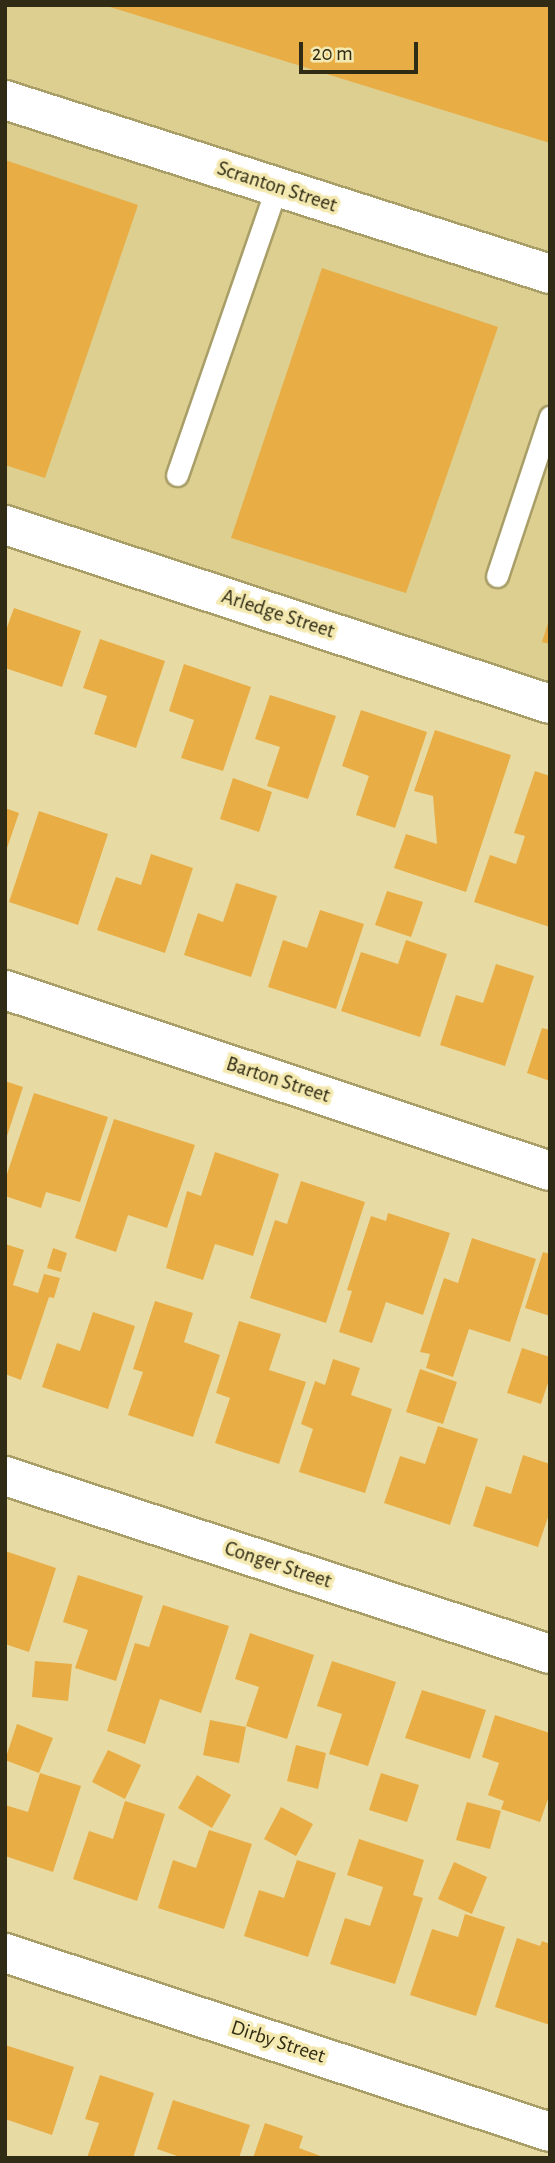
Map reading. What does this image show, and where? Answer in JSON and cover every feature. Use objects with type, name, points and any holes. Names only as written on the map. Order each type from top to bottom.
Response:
[{"type":"street","name":"Scranton Street","points":[[5,100],[550,274]]},
{"type":"street","name":"Arledge Street","points":[[5,525],[550,704]]},
{"type":"street","name":"Barton Street","points":[[5,990],[550,1171]]},
{"type":"street","name":"Conger Street","points":[[5,1476],[550,1654]]},
{"type":"street","name":"Dirby Street","points":[[5,1953],[550,2132]]},
{"type":"lane","points":[[177,475],[276,187]]},
{"type":"lane","points":[[497,576],[550,416]]},
{"type":"shaded area","points":[[5,5],[550,5],[550,694],[5,517]]},
{"type":"building","points":[[550,5],[550,143],[107,6]]},
{"type":"building","points":[[5,160],[138,205],[45,478],[5,465]]},
{"type":"building","points":[[322,268],[498,327],[406,593],[231,538]]},
{"type":"building","points":[[14,608],[81,631],[62,687],[5,668],[5,633]]},
{"type":"building","points":[[550,620],[550,644],[542,642]]},
{"type":"building","points":[[100,639],[165,661],[136,748],[94,734],[107,696],[83,688]]},
{"type":"building","points":[[184,664],[251,687],[223,771],[181,758],[194,720],[169,711]]},
{"type":"building","points":[[270,695],[336,716],[308,799],[267,786],[280,747],[255,739]]},
{"type":"building","points":[[361,710],[427,732],[395,828],[356,815],[369,776],[342,766]]},
{"type":"building","points":[[435,730],[511,755],[466,892],[394,868],[406,834],[437,844],[433,796],[414,791]]},
{"type":"building","points":[[535,771],[550,776],[550,927],[474,902],[490,855],[516,864],[525,836],[514,833]]},
{"type":"building","points":[[233,778],[272,792],[259,832],[220,819]]},
{"type":"building","points":[[5,808],[19,813],[6,851],[5,851]]},
{"type":"building","points":[[39,811],[108,834],[78,925],[9,902]]},
{"type":"building","points":[[151,854],[193,868],[165,953],[97,930],[116,877],[141,885]]},
{"type":"building","points":[[236,883],[277,896],[251,977],[184,955],[198,913],[223,922]]},
{"type":"building","points":[[387,891],[423,902],[411,937],[375,925]]},
{"type":"building","points":[[320,910],[364,924],[336,1009],[268,987],[283,940],[307,948]]},
{"type":"building","points":[[406,940],[447,954],[420,1037],[341,1011],[361,952],[398,964]]},
{"type":"building","points":[[496,964],[534,976],[505,1066],[440,1045],[456,995],[483,1003]]},
{"type":"building","points":[[542,1028],[550,1030],[550,1081],[527,1073]]},
{"type":"building","points":[[5,1081],[23,1087],[6,1139],[5,1139]]},
{"type":"building","points":[[34,1093],[108,1117],[80,1202],[46,1192],[41,1208],[5,1196],[5,1180]]},
{"type":"building","points":[[114,1119],[195,1145],[167,1228],[128,1215],[116,1252],[75,1238]]},
{"type":"building","points":[[215,1152],[279,1174],[253,1256],[215,1244],[203,1280],[166,1268],[187,1191],[201,1196]]},
{"type":"building","points":[[301,1181],[365,1202],[326,1323],[250,1298],[275,1220],[287,1224]]},
{"type":"building","points":[[388,1213],[450,1233],[423,1315],[386,1302],[372,1343],[339,1332],[352,1291],[347,1290],[371,1216],[386,1221]]},
{"type":"building","points":[[472,1238],[536,1259],[510,1342],[469,1329],[453,1377],[426,1368],[430,1354],[420,1352],[444,1278],[458,1283]]},
{"type":"building","points":[[5,1244],[24,1250],[13,1285],[38,1293],[44,1274],[60,1278],[54,1298],[49,1297],[21,1380],[5,1374]]},
{"type":"building","points":[[53,1248],[67,1253],[61,1272],[47,1268]]},
{"type":"building","points":[[543,1252],[550,1254],[550,1316],[525,1308]]},
{"type":"building","points":[[155,1301],[193,1313],[184,1342],[220,1355],[193,1437],[128,1415],[143,1372],[133,1369]]},
{"type":"building","points":[[93,1312],[135,1326],[108,1409],[42,1387],[57,1343],[80,1351]]},
{"type":"building","points":[[239,1321],[281,1334],[269,1370],[306,1382],[279,1464],[215,1443],[230,1398],[216,1393]]},
{"type":"building","points":[[522,1348],[550,1357],[550,1377],[541,1404],[507,1393]]},
{"type":"building","points":[[333,1359],[360,1368],[351,1395],[392,1409],[365,1493],[299,1472],[313,1429],[301,1424],[315,1381],[325,1385]]},
{"type":"building","points":[[420,1369],[457,1382],[443,1424],[406,1412]]},
{"type":"building","points":[[438,1426],[478,1439],[450,1525],[384,1503],[400,1456],[425,1464]]},
{"type":"building","points":[[523,1455],[550,1464],[550,1511],[538,1547],[473,1526],[486,1486],[511,1494]]},
{"type":"building","points":[[5,1551],[56,1568],[29,1652],[5,1644]]},
{"type":"building","points":[[78,1575],[143,1596],[116,1681],[75,1668],[88,1630],[63,1622]]},
{"type":"building","points":[[163,1605],[229,1626],[201,1713],[160,1699],[145,1744],[107,1731],[135,1643],[149,1647]]},
{"type":"building","points":[[250,1633],[314,1655],[287,1739],[246,1726],[259,1687],[235,1679]]},
{"type":"building","points":[[35,1661],[72,1664],[68,1701],[32,1697]]},
{"type":"building","points":[[332,1661],[396,1682],[368,1766],[329,1754],[342,1714],[317,1706]]},
{"type":"building","points":[[422,1690],[486,1710],[470,1759],[405,1738]]},
{"type":"building","points":[[495,1715],[550,1733],[550,1793],[540,1822],[501,1809],[504,1801],[488,1795],[499,1763],[482,1757]]},
{"type":"building","points":[[210,1720],[246,1727],[239,1763],[203,1755]]},
{"type":"building","points":[[17,1724],[53,1738],[39,1773],[5,1760]]},
{"type":"building","points":[[296,1745],[326,1753],[318,1789],[287,1781]]},
{"type":"building","points":[[108,1750],[141,1765],[125,1799],[92,1782]]},
{"type":"building","points":[[40,1773],[81,1786],[53,1872],[5,1856],[5,1805],[28,1812]]},
{"type":"building","points":[[381,1773],[419,1785],[407,1822],[369,1810]]},
{"type":"building","points":[[197,1775],[231,1795],[212,1828],[178,1808]]},
{"type":"building","points":[[125,1801],[165,1814],[137,1901],[73,1879],[89,1831],[113,1839]]},
{"type":"building","points":[[467,1802],[501,1811],[490,1849],[456,1840]]},
{"type":"building","points":[[281,1807],[313,1824],[296,1856],[264,1839]]},
{"type":"building","points":[[209,1830],[252,1844],[224,1929],[158,1908],[173,1860],[196,1868]]},
{"type":"building","points":[[359,1839],[424,1860],[413,1895],[423,1898],[395,1984],[330,1964],[345,1918],[370,1926],[383,1887],[347,1875]]},
{"type":"building","points":[[297,1860],[336,1873],[308,1957],[244,1936],[259,1890],[284,1898]]},
{"type":"building","points":[[454,1862],[487,1877],[472,1914],[438,1899]]},
{"type":"building","points":[[465,1914],[505,1927],[476,2016],[410,1995],[432,1929],[458,1937]]},
{"type":"building","points":[[517,1938],[540,1946],[542,1941],[550,1944],[550,2025],[495,2007]]},
{"type":"building","points":[[5,2045],[74,2067],[52,2135],[5,2119]]},
{"type":"building","points":[[100,2075],[154,2093],[133,2158],[87,2158],[99,2123],[85,2119]]},
{"type":"building","points":[[173,2100],[250,2125],[239,2158],[183,2158],[157,2149]]},
{"type":"building","points":[[265,2123],[303,2136],[299,2148],[326,2158],[253,2158]]}]
